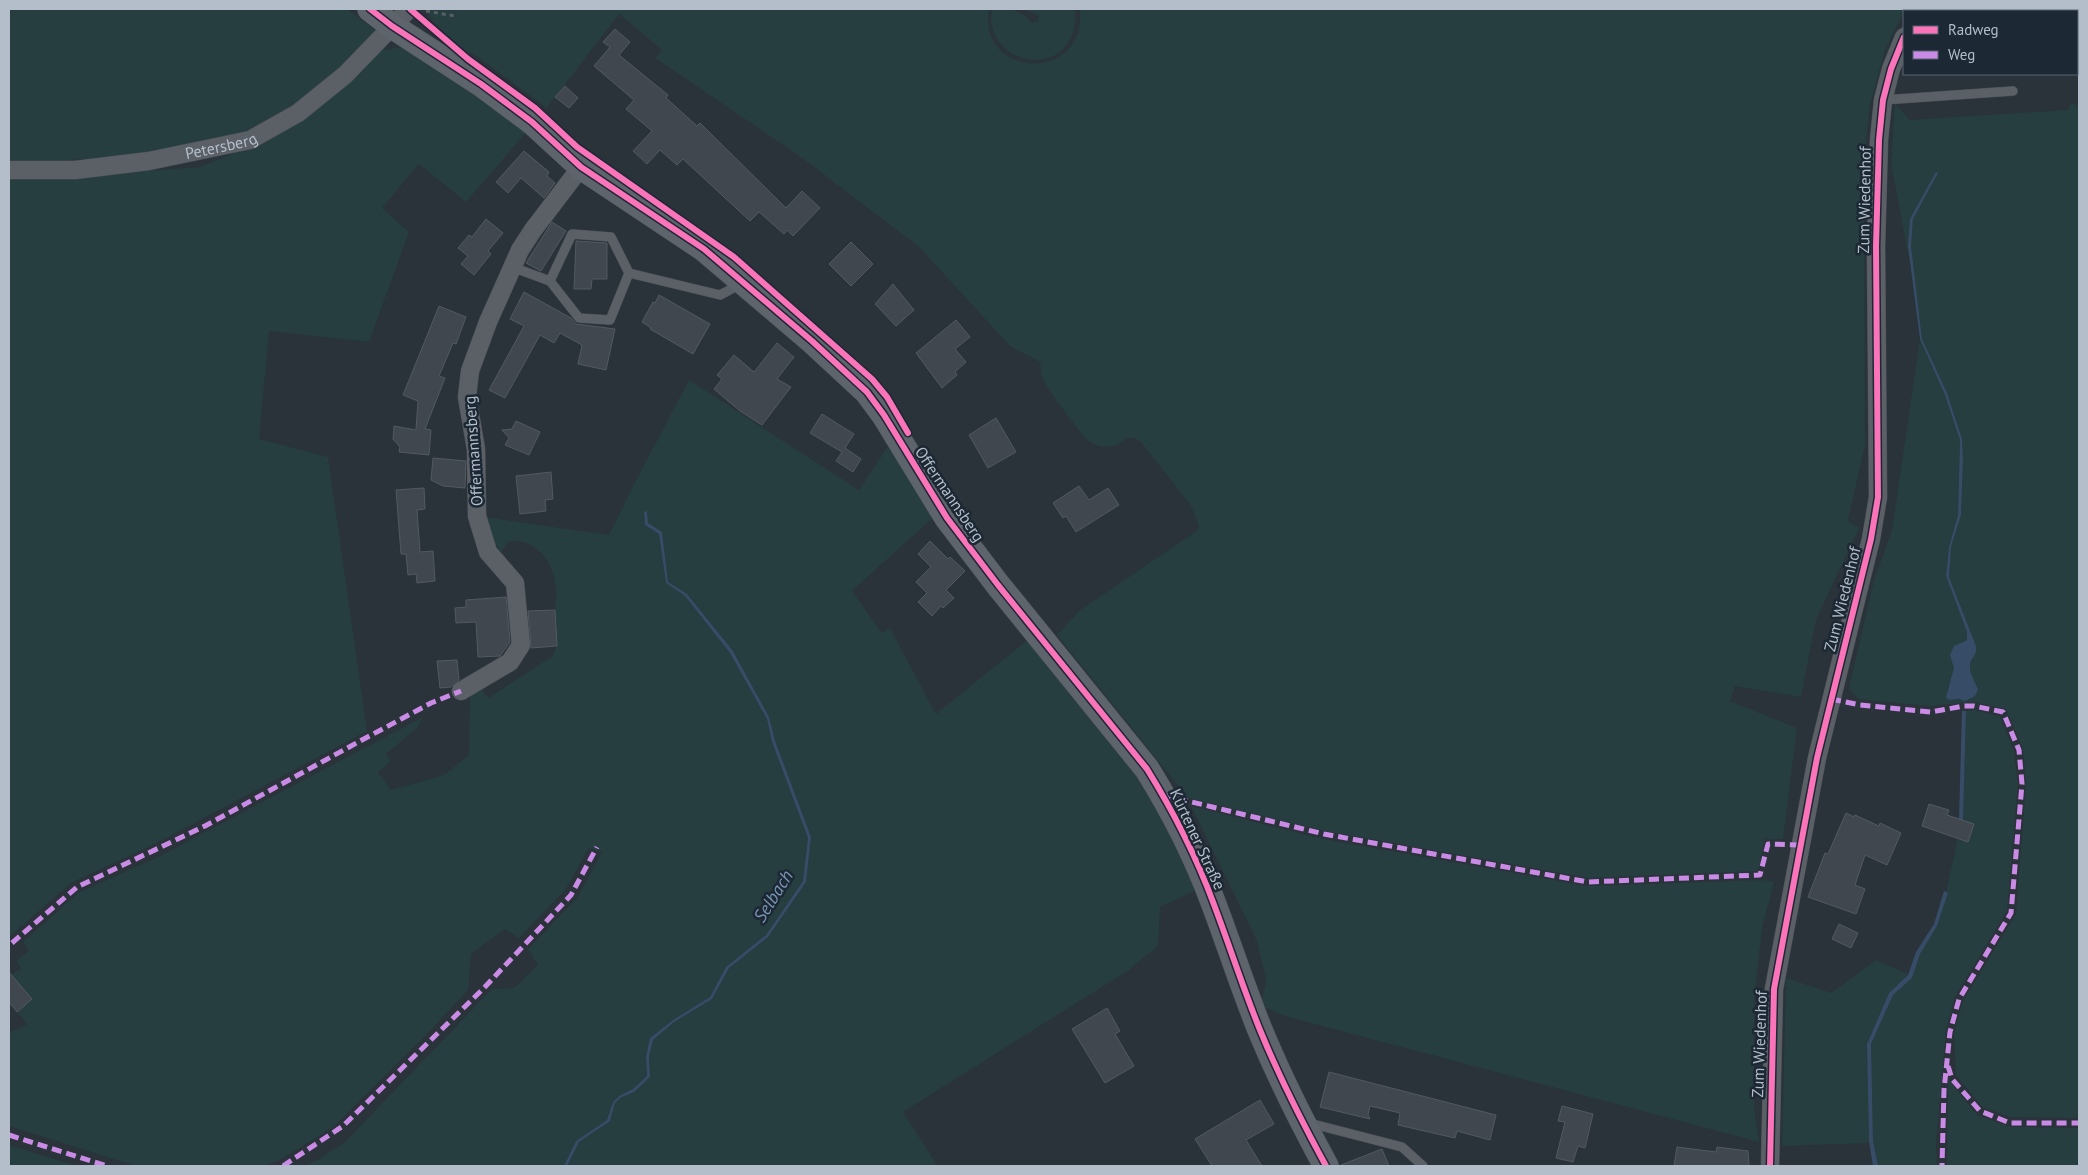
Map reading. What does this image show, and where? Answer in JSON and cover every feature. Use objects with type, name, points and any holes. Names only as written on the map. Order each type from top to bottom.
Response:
[{"type":"street","name":"Offermannsberg","points":[[370,9],[392,26],[495,94],[532,122],[581,167],[704,249],[812,341],[867,392],[884,415],[947,518],[998,585]]},
{"type":"street","name":"Petersberg","points":[[9,170],[75,170],[149,161],[250,140],[298,113],[345,75],[392,26],[415,10]]},
{"type":"street","name":"Zum Wiedenhof","points":[[1770,1166],[1774,989],[1817,758],[1871,539],[1878,497],[1876,237],[1879,140],[1883,100],[1891,69],[1903,39]]},
{"type":"street","name":"Offermannsberg","points":[[461,691],[510,662],[521,645],[515,584],[488,552],[477,516],[476,449],[467,397],[470,371],[488,322],[520,250],[581,167]]},
{"type":"street","name":"Kürtener Straße","points":[[998,585],[1147,770],[1163,795],[1198,866],[1260,1030],[1302,1121],[1326,1166]]},
{"type":"lane","points":[[1883,100],[2013,91]]},
{"type":"lane","points":[[512,268],[550,281],[579,318],[610,320],[629,273],[611,237],[572,234],[550,281]]},
{"type":"lane","points":[[629,273],[720,295],[743,283]]},
{"type":"lane","points":[[1302,1121],[1402,1147],[1423,1166]]},
{"type":"path","points":[[415,10],[455,16]]},
{"type":"green space","points":[[9,9],[347,9],[376,31],[349,61],[312,93],[272,120],[235,137],[182,148],[114,157],[27,161],[9,160]]},
{"type":"green space","points":[[429,9],[989,9],[990,32],[999,49],[1014,59],[1033,63],[1051,61],[1067,51],[1078,34],[1080,9],[1905,9],[1885,50],[1870,104],[1864,159],[1865,445],[1848,521],[1859,528],[1816,620],[1801,697],[1735,686],[1730,701],[1797,728],[1783,839],[1765,839],[1758,871],[1589,878],[1325,831],[1188,798],[1057,635],[1080,610],[1198,530],[1199,526],[1191,506],[1141,442],[1131,438],[1112,447],[1103,447],[1085,438],[1044,382],[1041,375],[1040,362],[1010,346],[920,248],[805,160],[655,58],[662,50],[619,14],[547,108],[471,52],[469,57],[431,19],[428,13]]},
{"type":"green space","points":[[992,9],[1014,10],[1023,14],[1032,23],[1038,21],[1039,15],[1022,9],[1074,9],[1075,26],[1072,35],[1063,49],[1050,57],[1036,60],[1022,58],[1008,51],[998,40],[992,26]]},
{"type":"green space","points":[[405,47],[528,130],[466,202],[419,164],[382,208],[409,232],[369,342],[269,331],[259,439],[328,457],[367,731],[155,844],[71,883],[9,937],[9,178],[200,167],[242,150],[330,97],[382,50]]},
{"type":"green space","points":[[2072,103],[2079,106],[2079,1118],[2010,1117],[1982,1107],[1956,1075],[1954,1033],[1963,1001],[2016,914],[2026,784],[2023,749],[2006,709],[1974,702],[1930,706],[1858,699],[1849,688],[1874,580],[1892,530],[1920,339],[1945,395],[1960,440],[1958,515],[1949,547],[1946,576],[1967,632],[1967,639],[1954,647],[1952,660],[1954,668],[1953,678],[1947,689],[1954,700],[1960,699],[1978,689],[1970,668],[1976,652],[1976,646],[1949,577],[1951,547],[1961,515],[1962,439],[1947,393],[1922,339],[1911,246],[1913,219],[1938,174],[1910,219],[1908,246],[1912,275],[1891,163],[1895,104],[1910,120],[2067,110]]},
{"type":"green space","points":[[689,380],[859,490],[890,443],[935,516],[852,591],[882,633],[890,628],[936,714],[1029,639],[1145,786],[1197,890],[1160,907],[1158,946],[1129,970],[903,1112],[938,1166],[567,1166],[579,1142],[610,1121],[615,1103],[620,1098],[634,1092],[650,1077],[649,1057],[653,1040],[674,1022],[712,999],[729,968],[768,937],[806,882],[811,837],[775,741],[769,717],[733,651],[687,594],[668,582],[662,532],[648,523],[647,512],[644,511],[645,525],[659,534],[666,583],[685,596],[730,653],[767,719],[772,742],[808,838],[803,881],[766,935],[726,967],[710,997],[673,1020],[650,1038],[646,1057],[647,1076],[633,1089],[619,1096],[613,1102],[607,1120],[576,1141],[564,1166],[307,1166],[344,1143],[492,989],[514,988],[538,965],[528,949],[577,898],[602,852],[589,848],[566,889],[519,938],[505,929],[471,954],[468,990],[423,1038],[332,1128],[278,1161],[265,1166],[136,1166],[9,1126],[9,1033],[27,1024],[17,1012],[32,999],[12,975],[21,968],[16,961],[29,950],[23,942],[78,893],[160,856],[423,717],[418,727],[386,754],[391,761],[378,772],[391,790],[444,775],[469,755],[470,694],[480,687],[488,698],[553,656],[556,639],[556,587],[547,560],[535,547],[518,541],[508,542],[501,552],[491,537],[484,517],[609,535]]},
{"type":"green space","points":[[1974,710],[2000,716],[2014,751],[2018,784],[2007,911],[1955,997],[1946,1031],[1936,1145],[1937,1166],[1878,1166],[1873,1141],[1871,1044],[1893,995],[1912,978],[1920,954],[1937,926],[1948,893],[1946,892],[1958,838],[1968,841],[1974,825],[1963,821],[1966,711]]},
{"type":"green space","points":[[1191,806],[1323,839],[1588,886],[1764,880],[1774,882],[1762,928],[1754,1001],[1754,1107],[1759,1142],[1281,1015],[1265,1007],[1262,1000],[1266,980],[1257,941]]},
{"type":"green space","points":[[1876,960],[1908,974],[1889,993],[1867,1044],[1869,1143],[1782,1146],[1786,978],[1831,993]]},
{"type":"green space","points":[[1948,1079],[1977,1115],[2011,1127],[2079,1128],[2079,1166],[1947,1166]]},
{"type":"green space","points":[[9,1145],[77,1166],[9,1166]]},
{"type":"water","points":[[1936,172],[1938,173],[1913,219],[1911,246],[1922,339],[1947,393],[1962,439],[1961,515],[1951,547],[1949,577],[1976,646],[1976,653],[1970,668],[1978,689],[1975,696],[1965,701],[1960,699],[1949,700],[1946,697],[1954,668],[1950,655],[1954,646],[1967,640],[1967,632],[1946,576],[1949,547],[1958,515],[1960,440],[1945,395],[1920,339],[1908,246],[1910,219]]},
{"type":"water","points":[[647,511],[648,523],[662,532],[668,582],[687,594],[733,651],[769,717],[775,741],[811,837],[806,882],[768,937],[729,968],[712,999],[674,1022],[653,1040],[649,1057],[650,1077],[634,1092],[620,1098],[615,1103],[610,1121],[579,1142],[567,1166],[564,1166],[576,1141],[607,1120],[613,1102],[619,1096],[633,1089],[647,1076],[646,1057],[650,1038],[673,1020],[710,997],[726,967],[766,935],[803,881],[808,838],[772,742],[767,719],[730,653],[685,596],[666,583],[659,534],[645,525],[644,512]]},
{"type":"water","points":[[1962,711],[1966,711],[1963,821],[1959,819]]},
{"type":"water","points":[[1944,891],[1948,893],[1937,926],[1920,954],[1912,978],[1893,995],[1871,1044],[1873,1141],[1878,1166],[1873,1166],[1869,1141],[1867,1044],[1889,993],[1908,975],[1916,952],[1934,924]]},
{"type":"building","points":[[615,29],[630,42],[619,55],[668,95],[666,98],[697,126],[700,123],[786,208],[802,191],[820,208],[793,236],[787,230],[784,234],[759,212],[750,221],[683,159],[677,165],[660,150],[647,164],[633,151],[652,131],[626,109],[634,100],[594,66],[610,47],[603,42]]},
{"type":"building","points":[[565,86],[578,98],[569,108],[555,97]]},
{"type":"building","points":[[524,151],[549,172],[547,176],[555,183],[544,198],[521,178],[508,193],[496,182]]},
{"type":"building","points":[[486,219],[503,233],[488,251],[491,254],[474,275],[461,264],[468,256],[458,248],[469,235],[472,237]]},
{"type":"building","points":[[552,222],[566,231],[541,271],[526,263]]},
{"type":"building","points":[[576,241],[607,243],[607,279],[592,279],[591,289],[574,289]]},
{"type":"building","points":[[851,242],[873,264],[851,286],[829,264]]},
{"type":"building","points":[[893,284],[914,310],[896,326],[875,304]]},
{"type":"building","points":[[524,292],[571,318],[576,324],[615,329],[606,370],[578,364],[582,345],[560,333],[554,343],[540,335],[505,398],[489,390],[524,326],[510,319]]},
{"type":"building","points":[[659,295],[710,324],[693,354],[650,329],[642,322]]},
{"type":"building","points":[[439,306],[466,317],[456,344],[453,343],[439,376],[445,378],[425,429],[431,430],[429,455],[399,452],[400,447],[393,439],[394,426],[416,430],[418,401],[403,395]]},
{"type":"building","points":[[956,320],[970,337],[955,349],[966,362],[955,372],[957,375],[942,388],[916,353]]},
{"type":"building","points":[[777,343],[794,357],[777,379],[791,387],[762,425],[740,411],[714,389],[722,379],[717,375],[734,355],[754,372]]},
{"type":"building","points":[[822,414],[854,434],[845,448],[861,459],[853,472],[836,461],[842,452],[810,433]]},
{"type":"building","points":[[996,418],[1016,452],[988,468],[969,435]]},
{"type":"building","points":[[516,421],[540,432],[529,455],[505,445],[509,438],[502,430],[512,429]]},
{"type":"building","points":[[433,458],[466,461],[465,488],[443,486],[431,480]]},
{"type":"building","points":[[551,472],[553,499],[545,500],[546,511],[520,514],[516,476]]},
{"type":"building","points":[[1079,486],[1089,500],[1108,488],[1119,505],[1076,532],[1066,516],[1063,518],[1053,503]]},
{"type":"building","points":[[424,488],[425,509],[417,510],[420,552],[433,551],[435,581],[417,583],[416,574],[408,575],[406,554],[401,554],[396,490]]},
{"type":"building","points":[[930,541],[948,559],[950,557],[965,571],[946,590],[954,598],[943,608],[941,606],[932,616],[918,602],[927,593],[916,582],[931,567],[918,554]]},
{"type":"building","points":[[506,597],[510,642],[500,656],[478,657],[476,622],[456,623],[455,608],[466,607],[466,600]]},
{"type":"building","points":[[555,610],[557,646],[531,648],[528,611]]},
{"type":"building","points":[[457,660],[459,680],[451,687],[440,688],[437,661]]},
{"type":"building","points":[[1929,804],[1949,810],[1947,815],[1974,824],[1968,842],[1922,826]]},
{"type":"building","points":[[1846,813],[1879,826],[1880,823],[1901,833],[1887,865],[1865,855],[1855,885],[1865,889],[1856,914],[1808,897],[1825,853],[1828,854]]},
{"type":"building","points":[[1839,924],[1858,933],[1851,948],[1832,939]]},
{"type":"building","points":[[9,972],[32,999],[17,1012],[9,1002]]},
{"type":"building","points":[[1107,1008],[1120,1031],[1115,1034],[1134,1066],[1105,1083],[1072,1029]]},
{"type":"building","points":[[1329,1072],[1496,1115],[1490,1140],[1457,1131],[1455,1138],[1398,1125],[1400,1113],[1370,1106],[1368,1115],[1370,1119],[1320,1107]]},
{"type":"building","points":[[1260,1100],[1274,1124],[1246,1140],[1262,1166],[1212,1166],[1195,1139]]},
{"type":"building","points":[[1562,1106],[1593,1114],[1585,1148],[1578,1146],[1573,1162],[1556,1158],[1565,1122],[1558,1121]]},
{"type":"building","points":[[1677,1147],[1716,1152],[1717,1147],[1748,1151],[1749,1166],[1674,1166]]},
{"type":"building","points":[[1382,1149],[1389,1166],[1341,1166],[1341,1165]]},
{"type":"marked path","points":[[12,943],[77,887],[205,826],[431,703],[461,691]]},
{"type":"marked path","points":[[1831,699],[1860,705],[1931,712],[1964,706],[1974,706],[2003,712],[2019,750],[2022,784],[2011,913],[1959,999],[1950,1032],[1944,1090],[1942,1166]]},
{"type":"marked path","points":[[1163,795],[1324,834],[1588,882],[1760,875],[1768,844],[1801,845]]},
{"type":"marked path","points":[[283,1166],[343,1126],[484,988],[571,895],[597,847]]},
{"type":"marked path","points":[[1948,1066],[1952,1079],[1980,1111],[2010,1123],[2079,1123]]},
{"type":"marked path","points":[[9,1135],[107,1166]]},
{"type":"cycle path","points":[[370,9],[392,26],[481,84],[532,122],[581,167],[704,249],[812,341],[867,392],[884,415],[947,518],[998,585],[1147,769],[1157,785],[1175,817],[1199,868],[1260,1030],[1275,1064],[1326,1166]]},
{"type":"cycle path","points":[[410,9],[468,59],[535,108],[577,147],[734,257],[872,379],[887,397],[908,433]]},
{"type":"cycle path","points":[[1770,1166],[1774,989],[1817,758],[1871,539],[1878,497],[1876,246],[1879,140],[1883,100],[1891,69],[1903,39]]},
{"type":"water label","name":"Selbach","points":[[773,896]]}]
